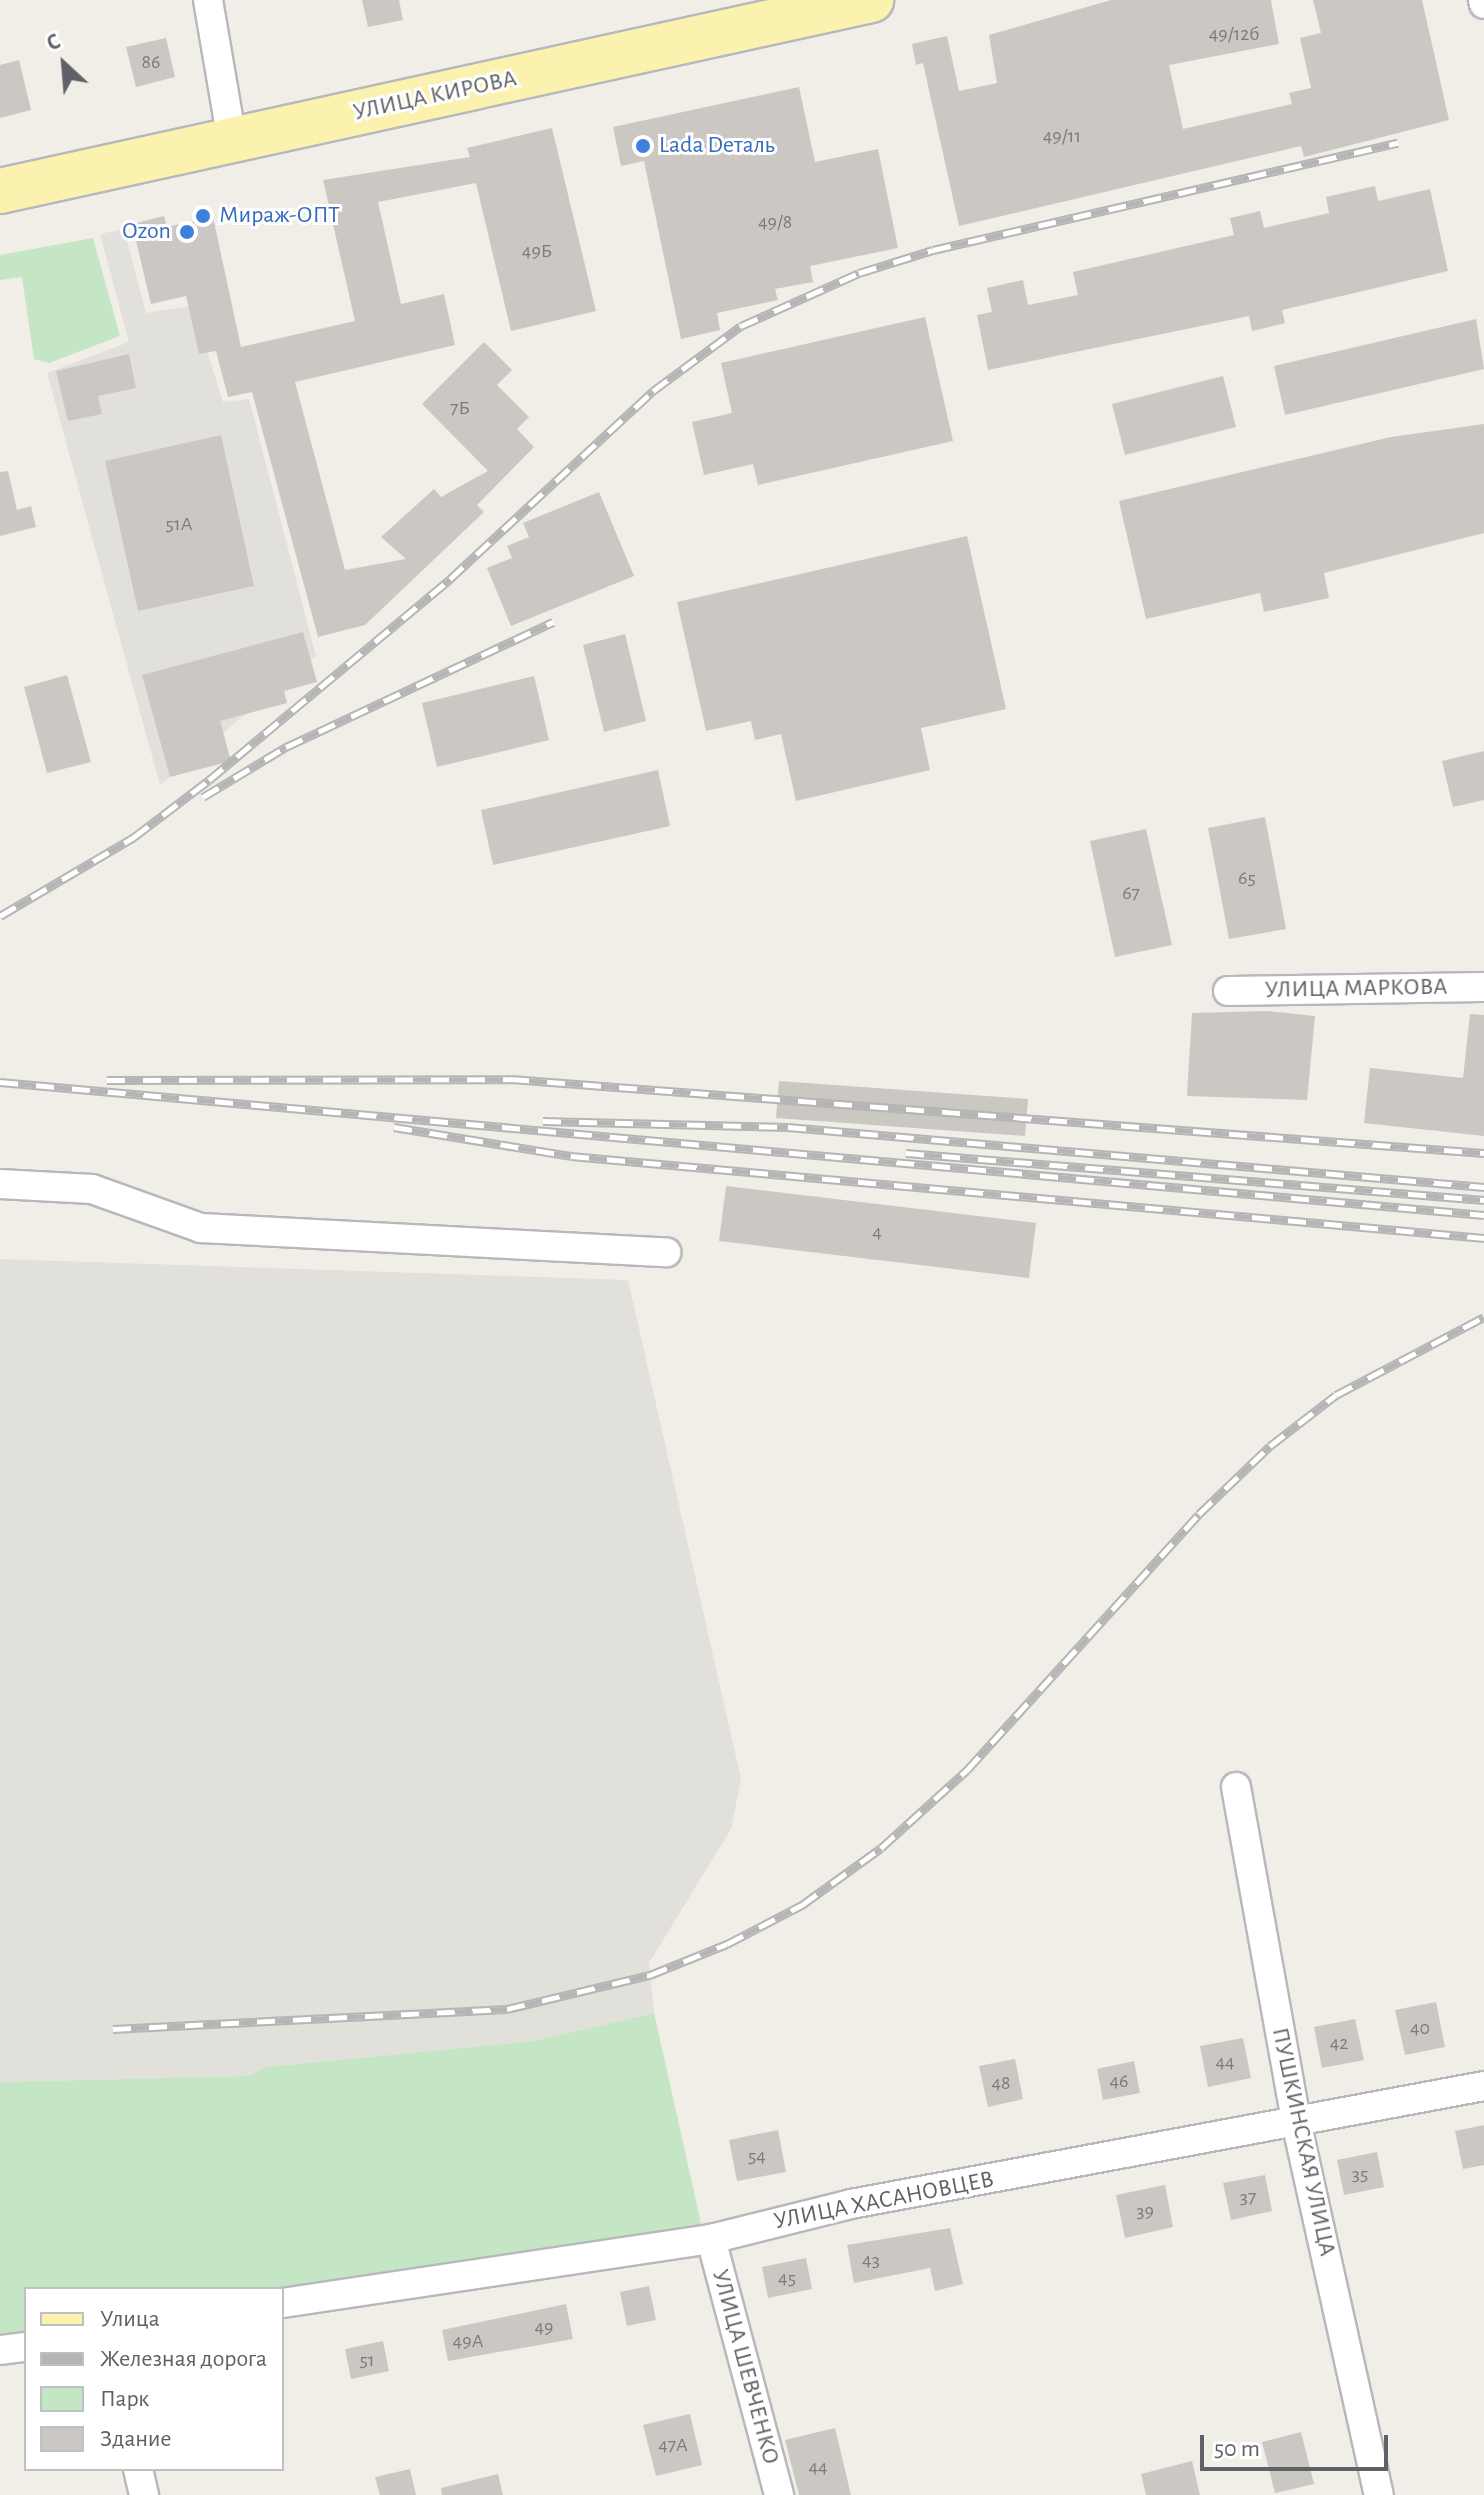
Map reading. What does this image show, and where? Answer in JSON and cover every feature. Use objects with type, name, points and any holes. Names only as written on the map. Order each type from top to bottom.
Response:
[{"type":"main road","name":"УЛИЦА КИРОВА","points":[[0,191],[847,3]]},
{"type":"street","points":[[208,0],[232,140]]},
{"type":"street","name":"УЛИЦА МАРКОВА","points":[[1228,991],[1484,987]]},
{"type":"street","points":[[0,1184],[92,1189],[201,1228],[666,1252]]},
{"type":"street","name":"ПУШКИНСКАЯ УЛИЦА","points":[[1236,1787],[1297,2126],[1379,2495]]},
{"type":"street","name":"УЛИЦА ХАСАНОВЦЕВ","points":[[284,2303],[711,2239],[851,2204],[1297,2126],[1484,2086]]},
{"type":"street","name":"УЛИЦА ШЕВЧЕНКО","points":[[711,2239],[779,2495]]},
{"type":"street","points":[[0,2350],[24,2347]]},
{"type":"street","points":[[138,2471],[144,2495]]},
{"type":"shaded area","points":[[124,229],[146,313],[193,306],[223,402],[249,399],[316,656],[160,785],[47,373],[129,342],[100,234]]},
{"type":"shaded area","points":[[0,1259],[628,1280],[741,1779],[731,1829],[649,1963],[654,2013],[533,2041],[266,2067],[249,2076],[0,2082]]},
{"type":"green space","points":[[93,238],[120,336],[49,363],[34,359],[22,277],[0,280],[0,255]]},
{"type":"green space","points":[[654,2013],[703,2232],[284,2289],[24,2287],[24,2335],[0,2339],[0,2082],[249,2076],[266,2067],[533,2041]]},
{"type":"building","points":[[362,0],[399,0],[403,20],[368,27]]},
{"type":"building","points":[[1111,0],[1271,0],[1279,44],[1169,65],[1183,129],[1292,104],[1289,93],[1311,88],[1300,38],[1321,33],[1313,0],[1422,0],[1449,120],[1304,157],[1301,146],[959,226],[923,63],[916,65],[912,44],[947,36],[959,91],[997,83],[989,35]]},
{"type":"building","points":[[166,38],[175,77],[136,87],[126,47]]},
{"type":"building","points":[[19,60],[31,110],[0,118],[0,65]]},
{"type":"building","points":[[799,87],[815,162],[878,149],[898,248],[810,266],[813,282],[775,289],[778,300],[717,313],[720,330],[681,339],[644,161],[621,166],[613,127]]},
{"type":"building","points":[[552,128],[596,311],[511,331],[476,183],[378,202],[401,304],[444,294],[455,345],[295,382],[345,570],[406,559],[381,537],[434,489],[441,497],[488,471],[422,404],[484,342],[512,370],[497,385],[529,417],[517,429],[534,447],[477,505],[484,512],[365,625],[318,637],[252,392],[228,397],[216,351],[199,354],[186,296],[151,304],[132,224],[164,216],[167,227],[213,217],[241,347],[355,321],[323,180],[470,157],[467,148]]},
{"type":"building","points":[[1375,186],[1378,201],[1430,189],[1448,271],[1282,310],[1285,323],[1252,331],[1249,316],[988,370],[977,315],[992,312],[987,288],[1023,280],[1028,305],[1078,295],[1073,272],[1234,235],[1230,218],[1260,211],[1264,228],[1329,213],[1326,197]]},
{"type":"building","points":[[925,317],[953,441],[758,485],[753,464],[704,475],[692,422],[732,413],[721,363]]},
{"type":"building","points":[[1476,319],[1484,369],[1285,415],[1274,366]]},
{"type":"building","points":[[129,354],[136,388],[98,396],[102,414],[68,421],[56,371]]},
{"type":"building","points":[[1223,376],[1236,427],[1125,455],[1112,404]]},
{"type":"building","points":[[1484,424],[1484,533],[1324,573],[1329,598],[1264,612],[1260,593],[1146,619],[1119,501],[1391,437]]},
{"type":"building","points":[[221,435],[254,586],[138,611],[105,461]]},
{"type":"building","points":[[8,471],[17,510],[31,506],[36,527],[0,536],[0,472]]},
{"type":"building","points":[[599,492],[634,576],[511,626],[487,568],[512,558],[507,546],[529,537],[523,523]]},
{"type":"building","points":[[967,536],[1006,709],[921,728],[930,770],[796,801],[781,734],[755,740],[751,721],[706,731],[677,602]]},
{"type":"building","points":[[303,632],[317,682],[284,691],[287,703],[220,721],[231,761],[170,777],[142,675]]},
{"type":"building","points":[[625,634],[646,721],[604,732],[583,645]]},
{"type":"building","points":[[67,675],[91,762],[47,773],[24,687]]},
{"type":"building","points":[[534,676],[549,740],[437,767],[422,703]]},
{"type":"building","points":[[1484,751],[1484,800],[1453,807],[1442,761]]},
{"type":"building","points":[[658,770],[670,826],[493,865],[481,810]]},
{"type":"building","points":[[1265,817],[1286,929],[1229,939],[1208,828]]},
{"type":"building","points":[[1146,829],[1172,945],[1115,957],[1090,841]]},
{"type":"building","points":[[1267,1011],[1315,1016],[1307,1100],[1187,1096],[1192,1013]]},
{"type":"building","points":[[1470,1014],[1484,1015],[1484,1136],[1364,1123],[1370,1068],[1463,1078]]},
{"type":"building","points":[[779,1081],[1028,1099],[1025,1136],[776,1118]]},
{"type":"building","points":[[726,1186],[1036,1223],[1029,1278],[719,1241]]},
{"type":"building","points":[[1436,2002],[1445,2047],[1405,2055],[1395,2010]]},
{"type":"building","points":[[1355,2019],[1364,2060],[1322,2068],[1314,2027]]},
{"type":"building","points":[[1243,2038],[1251,2078],[1208,2087],[1200,2046]]},
{"type":"building","points":[[1015,2059],[1023,2099],[988,2107],[979,2066]]},
{"type":"building","points":[[1134,2061],[1140,2093],[1103,2100],[1097,2069]]},
{"type":"building","points":[[1484,2125],[1484,2165],[1463,2169],[1455,2131]]},
{"type":"building","points":[[778,2130],[786,2172],[737,2181],[729,2140]]},
{"type":"building","points":[[1377,2152],[1384,2187],[1344,2195],[1337,2160]]},
{"type":"building","points":[[1265,2175],[1272,2211],[1231,2220],[1223,2183]]},
{"type":"building","points":[[1165,2185],[1173,2227],[1125,2238],[1116,2195]]},
{"type":"building","points":[[950,2228],[963,2284],[935,2291],[930,2268],[854,2283],[847,2245]]},
{"type":"building","points":[[806,2258],[812,2289],[768,2298],[762,2267]]},
{"type":"building","points":[[649,2286],[656,2320],[627,2326],[620,2292]]},
{"type":"building","points":[[566,2304],[573,2339],[448,2361],[442,2330]]},
{"type":"building","points":[[383,2341],[389,2371],[351,2379],[345,2349]]},
{"type":"building","points":[[690,2414],[702,2465],[656,2476],[643,2425]]},
{"type":"building","points":[[835,2428],[851,2495],[799,2495],[785,2440]]},
{"type":"building","points":[[1301,2432],[1314,2484],[1275,2493],[1262,2442]]},
{"type":"building","points":[[1192,2461],[1200,2495],[1146,2495],[1141,2474]]},
{"type":"building","points":[[410,2469],[416,2495],[380,2495],[375,2477]]},
{"type":"building","points":[[498,2474],[503,2495],[442,2495],[441,2488]]},
{"type":"railway","points":[[0,916],[134,837],[209,780],[450,579],[653,391],[741,326],[859,273],[933,250],[1398,143]]},
{"type":"railway","points":[[203,797],[286,747],[553,622]]},
{"type":"railway","points":[[107,1080],[511,1079],[1484,1153]]},
{"type":"railway","points":[[0,1082],[1484,1215]]},
{"type":"railway","points":[[543,1121],[788,1127],[1484,1187]]},
{"type":"railway","points":[[394,1127],[571,1156],[1484,1238]]},
{"type":"railway","points":[[906,1153],[1484,1200]]},
{"type":"railway","points":[[113,2029],[507,2009],[650,1975],[727,1944],[802,1905],[881,1848],[967,1770],[1199,1514],[1270,1446],[1336,1395],[1484,1317]]},
{"type":"place","name":"Lada Dеталь","points":[[643,146]]},
{"type":"place","name":"Мираж-ОПТ","points":[[203,216]]},
{"type":"place","name":"Ozon","points":[[187,232]]}]
